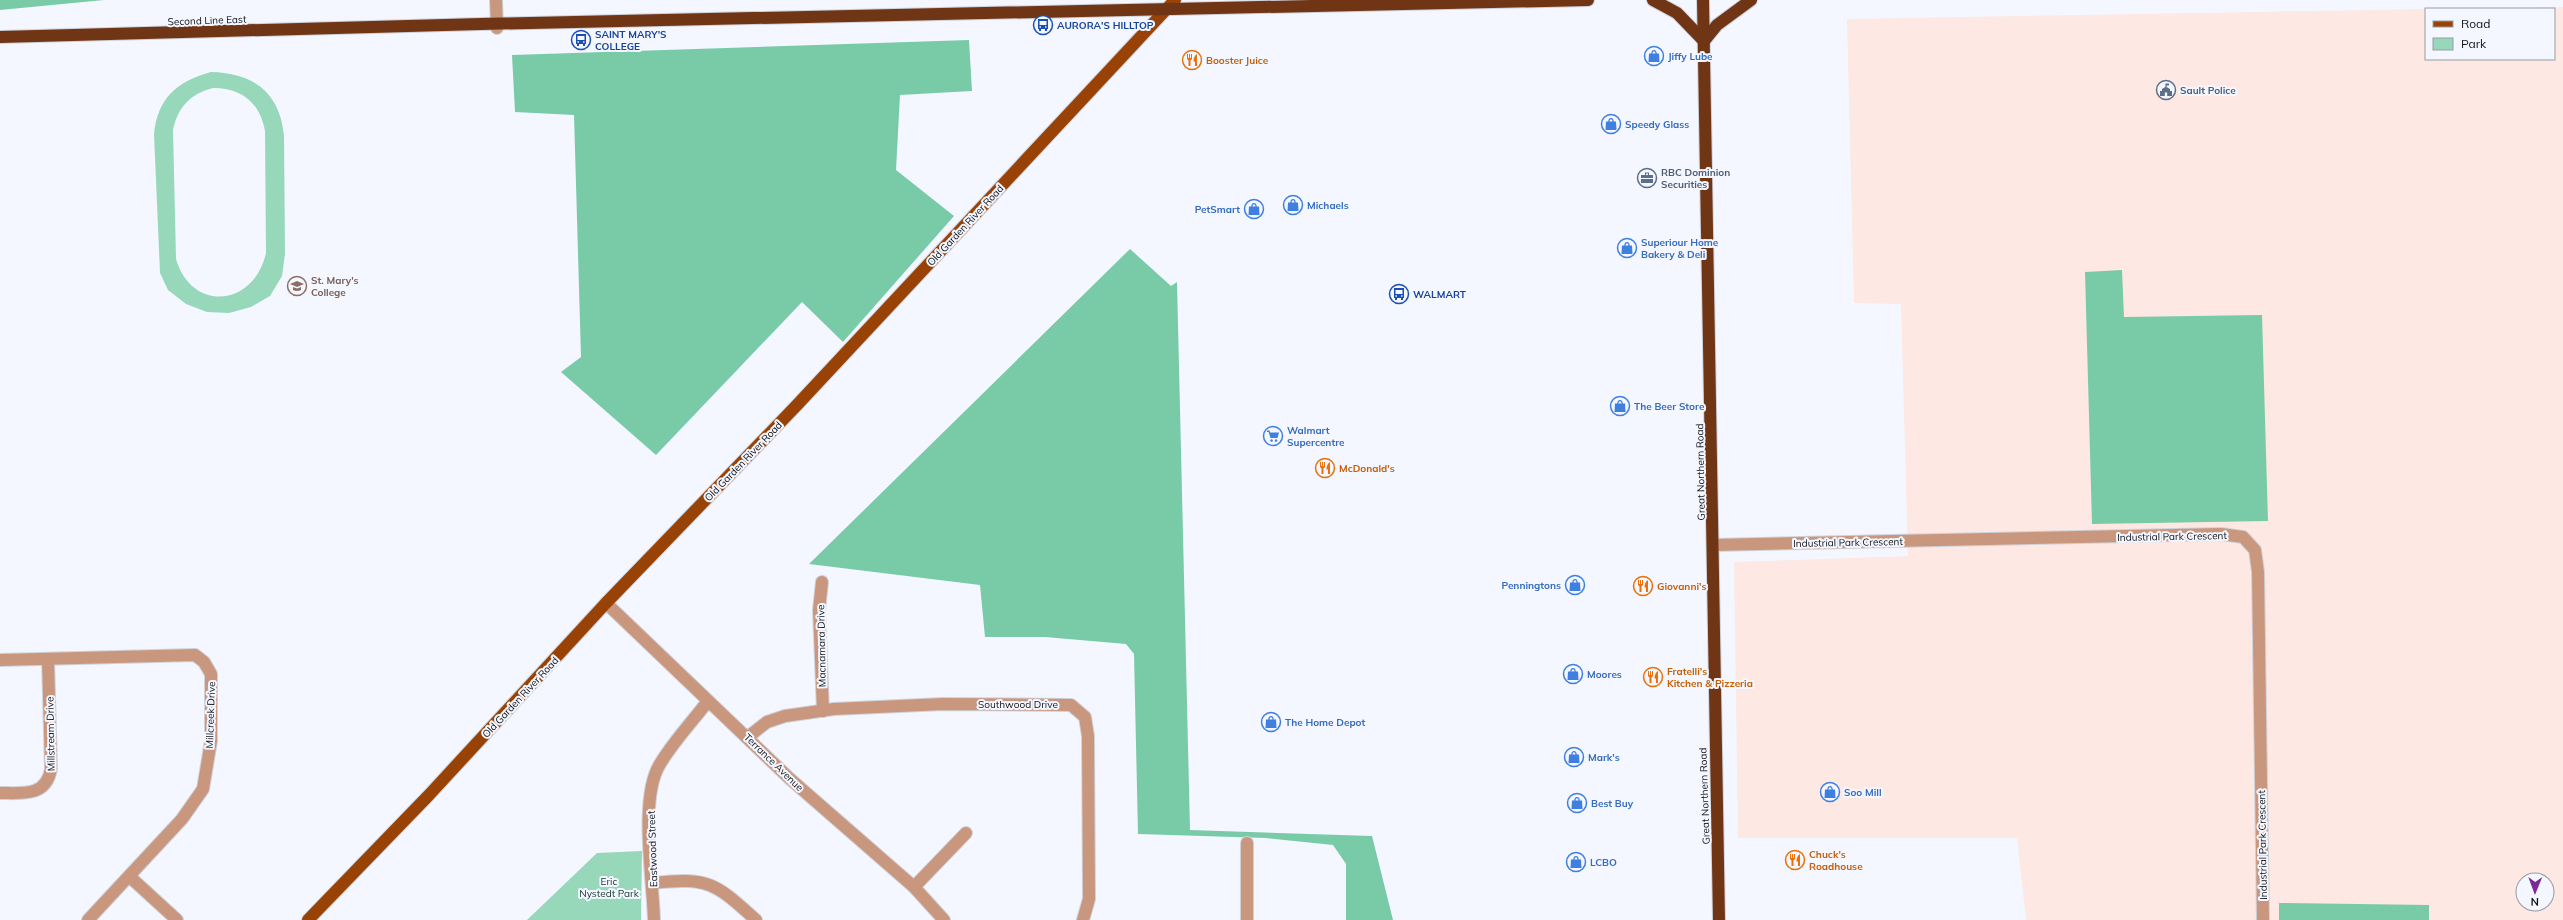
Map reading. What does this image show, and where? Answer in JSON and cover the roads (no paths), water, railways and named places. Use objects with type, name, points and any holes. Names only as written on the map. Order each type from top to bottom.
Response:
[{"type":"highway","name":"Second Line East","points":[[0,37],[414,26],[496,26],[568,23],[1588,0]]},
{"type":"highway","points":[[1653,0],[1676,13],[1704,41],[1717,25],[1751,0]]},
{"type":"highway","name":"Great Northern Road","points":[[1703,0],[1713,545],[1714,706],[1719,920]]},
{"type":"main road","name":"Old Garden River Road","points":[[308,920],[430,796],[606,603],[797,405],[1175,0]]},
{"type":"street","points":[[496,0],[496,26]]},
{"type":"street","name":"Industrial Park Crescent","points":[[1713,545],[2221,534],[2243,537],[2255,550],[2258,572],[2263,920]]},
{"type":"street","name":"Macnamara Drive","points":[[822,582],[819,610],[823,711]]},
{"type":"street","name":"Terrance Avenue","points":[[606,603],[708,701],[748,737],[789,778],[914,887],[944,920]]},
{"type":"street","name":"Millcreek Drive","points":[[0,660],[194,655],[204,662],[211,674],[211,741],[203,789],[182,819],[130,877],[88,920]]},
{"type":"street","name":"Millstream Drive","points":[[0,793],[27,792],[41,788],[50,779],[48,659]]},
{"type":"street","name":"Eastwood Street","points":[[654,920],[649,830],[651,784],[659,764],[708,701]]},
{"type":"street","name":"Southwood Drive","points":[[748,737],[767,722],[785,716],[823,711],[943,704],[1071,705],[1084,716],[1088,736],[1089,899],[1083,920]]},
{"type":"street","points":[[914,887],[966,833]]},
{"type":"street","points":[[1247,843],[1247,920]]},
{"type":"street","points":[[130,877],[177,920]]},
{"type":"street","points":[[653,883],[688,880],[707,883],[729,896],[756,920]]},
{"type":"place","name":"AURORA'S HILLTOP","points":[[1043,25]]},
{"type":"place","name":"SAINT MARY'S COLLEGE","points":[[581,40]]},
{"type":"place","name":"Jiffy Lube","points":[[1654,56]]},
{"type":"place","name":"Booster Juice","points":[[1192,60]]},
{"type":"place","name":"Sault Police","points":[[2166,90]]},
{"type":"place","name":"Speedy Glass","points":[[1611,124]]},
{"type":"place","name":"RBC Dominion Securities","points":[[1647,178]]},
{"type":"place","name":"Michaels","points":[[1293,205]]},
{"type":"place","name":"PetSmart","points":[[1254,209]]},
{"type":"place","name":"Superiour Home Bakery & Deli","points":[[1627,248]]},
{"type":"place","name":"St. Mary's College","points":[[297,286]]},
{"type":"place","name":"WALMART","points":[[1399,294]]},
{"type":"place","name":"The Beer Store","points":[[1620,406]]},
{"type":"place","name":"Walmart Supercentre","points":[[1273,436]]},
{"type":"place","name":"McDonald's","points":[[1325,468]]},
{"type":"place","name":"Penningtons","points":[[1575,585]]},
{"type":"place","name":"Giovanni's","points":[[1643,586]]},
{"type":"place","name":"Moores","points":[[1573,674]]},
{"type":"place","name":"Fratelli's Kitchen & Pizzeria","points":[[1653,677]]},
{"type":"place","name":"The Home Depot","points":[[1271,722]]},
{"type":"place","name":"Mark's","points":[[1574,757]]},
{"type":"place","name":"Soo Mill","points":[[1830,792]]},
{"type":"place","name":"Best Buy","points":[[1577,803]]},
{"type":"place","name":"Chuck's Roadhouse","points":[[1795,860]]},
{"type":"place","name":"LCBO","points":[[1576,862]]},
{"type":"park label","name":"Eric Nystedt Park","points":[[609,886]]}]
